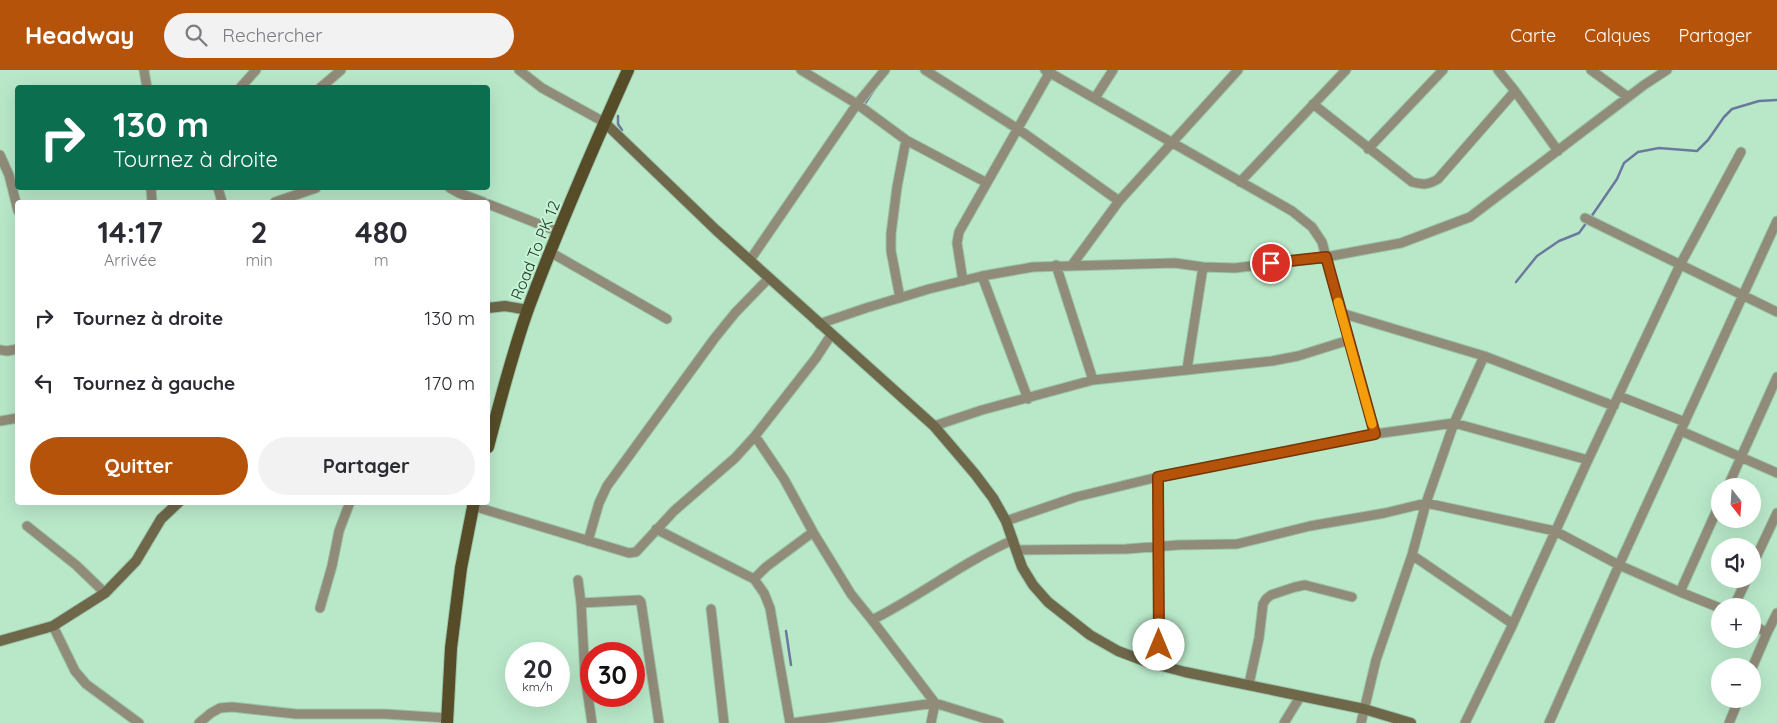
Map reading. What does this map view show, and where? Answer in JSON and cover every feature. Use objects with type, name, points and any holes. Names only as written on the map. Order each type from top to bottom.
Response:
[{"type":"main road","name":"Road To PK 12","points":[[490,439],[502,391],[528,310],[604,122],[628,70]]},
{"type":"main road","points":[[447,720],[452,648],[461,568],[473,505]]},
{"type":"street","points":[[144,70],[146,85]]},
{"type":"street","points":[[243,85],[256,70]]},
{"type":"street","points":[[322,85],[341,70]]},
{"type":"street","points":[[519,70],[542,88],[604,122],[716,230],[934,426],[993,498],[1006,520],[1022,567],[1033,585],[1048,602],[1090,635],[1118,651],[1159,665],[1300,697],[1364,709],[1411,723]]},
{"type":"street","points":[[803,70],[857,104],[906,140],[987,183]]},
{"type":"street","points":[[750,260],[857,104],[885,70]]},
{"type":"street","points":[[926,70],[1018,130],[1119,201]]},
{"type":"street","points":[[1095,98],[1113,70]]},
{"type":"street","points":[[1072,265],[1119,201],[1238,70]]},
{"type":"street","points":[[1240,182],[1346,70]]},
{"type":"street","points":[[1368,149],[1443,70]]},
{"type":"street","points":[[1498,70],[1558,151]]},
{"type":"street","points":[[1591,70],[1628,97]]},
{"type":"street","points":[[819,324],[900,298],[1008,270],[1056,265],[1175,263],[1203,267],[1235,268],[1326,257],[1401,242],[1470,217],[1628,97],[1667,70]]},
{"type":"street","points":[[963,281],[956,243],[958,232],[1018,130],[1049,71],[1292,211],[1312,227],[1322,242],[1375,434]]},
{"type":"street","points":[[1313,104],[1412,182],[1422,185],[1438,179],[1515,91]]},
{"type":"street","points":[[900,298],[891,251],[891,234],[906,140]]},
{"type":"street","points":[[1464,723],[1513,624],[1680,265],[1742,152]]},
{"type":"street","points":[[0,154],[15,200]]},
{"type":"street","points":[[281,200],[310,190]]},
{"type":"street","points":[[454,190],[478,200]]},
{"type":"street","points":[[490,205],[559,232]]},
{"type":"street","points":[[1585,218],[1777,312]]},
{"type":"street","points":[[1549,723],[1619,565],[1777,221]]},
{"type":"street","points":[[550,252],[667,319]]},
{"type":"street","points":[[1056,265],[1094,380]]},
{"type":"street","points":[[1187,370],[1203,267]]},
{"type":"street","points":[[982,276],[1028,398]]},
{"type":"street","points":[[588,541],[598,503],[608,486],[714,339],[735,313],[769,278]]},
{"type":"street","points":[[490,308],[505,306],[528,310]]},
{"type":"street","points":[[1341,313],[1484,356],[1614,406]]},
{"type":"street","points":[[476,505],[628,553],[636,552],[694,492],[736,458],[816,358],[831,335]]},
{"type":"street","points":[[934,426],[982,410],[1094,380],[1272,362],[1349,340]]},
{"type":"street","points":[[0,350],[15,350]]},
{"type":"street","points":[[1361,723],[1376,660],[1412,555],[1426,503],[1454,423],[1484,356]]},
{"type":"street","points":[[1731,478],[1777,377]]},
{"type":"street","points":[[1619,396],[1740,457],[1777,473]]},
{"type":"street","points":[[0,421],[15,418]]},
{"type":"street","points":[[1006,520],[1076,497],[1158,477],[1375,434],[1454,423],[1588,460]]},
{"type":"street","points":[[755,436],[784,478],[812,532],[851,594],[935,704],[931,723]]},
{"type":"street","points":[[1158,477],[1159,665]]},
{"type":"street","points":[[1016,550],[1126,549],[1159,546],[1237,544],[1310,526],[1405,509],[1426,503],[1555,531],[1619,565],[1711,604]]},
{"type":"street","points":[[0,641],[53,626],[105,593],[136,561],[161,519],[176,505]]},
{"type":"street","points":[[320,608],[332,566],[339,530],[349,505]]},
{"type":"street","points":[[1761,547],[1777,513]]},
{"type":"street","points":[[1680,592],[1711,523]]},
{"type":"street","points":[[28,526],[76,565],[105,593]]},
{"type":"street","points":[[656,530],[754,579],[764,593],[770,608],[791,723],[850,719],[935,704],[998,723]]},
{"type":"street","points":[[754,579],[766,567],[812,532]]},
{"type":"street","points":[[872,620],[900,606],[986,553],[1013,540]]},
{"type":"street","points":[[1412,555],[1513,624]]},
{"type":"street","points":[[578,580],[585,676],[592,723]]},
{"type":"street","points":[[1249,684],[1259,638],[1263,604],[1266,599],[1271,595],[1305,585],[1352,597]]},
{"type":"street","points":[[581,603],[639,600],[641,602],[659,723]]},
{"type":"street","points":[[711,609],[724,723]]},
{"type":"street","points":[[1757,658],[1777,613]]},
{"type":"street","points":[[53,626],[75,671],[86,684],[139,723]]},
{"type":"street","points":[[1761,629],[1768,633]]},
{"type":"street","points":[[1284,723],[1300,697]]},
{"type":"street","points":[[199,723],[220,708],[232,707],[296,719],[385,714],[447,720]]},
{"type":"street","points":[[1729,723],[1735,708]]},
{"type":"waterway","points":[[864,105],[876,87]]},
{"type":"waterway","points":[[1591,217],[1617,179],[1624,163],[1638,152],[1659,148],[1697,151],[1732,109],[1759,101],[1777,100]]},
{"type":"waterway","points":[[618,116],[618,124],[622,130]]},
{"type":"waterway","points":[[1516,282],[1537,256],[1559,241],[1579,233],[1587,222]]},
{"type":"waterway","points":[[786,631],[791,665]]},
{"type":"slow traffic","points":[[1338,302],[1372,424]]},
{"type":"route","points":[[1159,645],[1158,477],[1375,434],[1326,257],[1271,263]]}]
